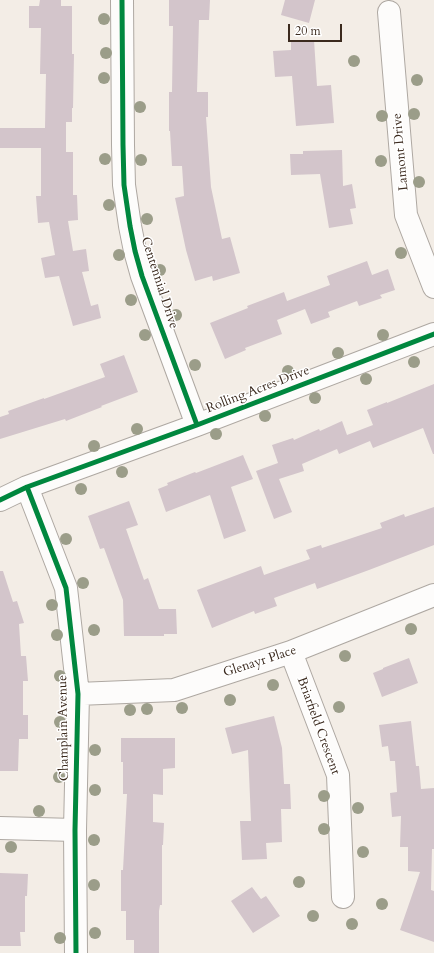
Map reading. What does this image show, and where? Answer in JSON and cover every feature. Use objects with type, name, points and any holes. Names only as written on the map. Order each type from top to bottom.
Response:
[{"type":"street","name":"Centennial Drive","points":[[122,0],[122,145],[124,185],[130,226],[142,276],[197,424]]},
{"type":"street","name":"Lamont Drive","points":[[389,12],[406,215],[434,287]]},
{"type":"street","name":"Rolling Acres Drive","points":[[0,500],[27,487],[434,334]]},
{"type":"street","name":"Champlain Avenue","points":[[27,487],[66,588],[78,694],[75,830],[76,953]]},
{"type":"street","name":"Glenayr Place","points":[[78,694],[174,690],[292,652],[434,595]]},
{"type":"street","name":"Briarfield Crescent","points":[[292,652],[338,774],[343,897]]},
{"type":"street","points":[[0,828],[75,830]]},
{"type":"building","points":[[40,0],[61,0],[61,6],[72,6],[72,54],[74,54],[73,108],[72,122],[66,122],[66,152],[73,152],[73,195],[77,195],[78,220],[68,221],[73,251],[86,249],[89,271],[82,272],[91,306],[98,304],[101,318],[73,326],[59,276],[45,278],[41,258],[55,255],[49,222],[38,223],[36,196],[41,196],[41,148],[0,148],[0,128],[45,128],[46,74],[40,74],[41,28],[29,28],[29,6],[39,6]]},
{"type":"building","points":[[169,0],[210,0],[209,20],[199,20],[197,92],[208,92],[208,117],[206,117],[211,187],[222,239],[230,237],[240,273],[213,281],[212,276],[195,281],[186,250],[175,198],[184,196],[182,166],[172,166],[169,131],[169,92],[172,92],[173,26],[169,26]]},
{"type":"building","points":[[285,0],[315,0],[309,23],[281,15]]},
{"type":"building","points":[[314,40],[317,86],[331,85],[334,123],[296,126],[292,76],[275,77],[273,51],[291,50],[291,42]]},
{"type":"building","points":[[342,150],[343,186],[352,184],[356,208],[350,209],[353,224],[329,228],[320,174],[291,175],[290,154],[303,154],[303,151]]},
{"type":"building","points":[[367,261],[372,275],[388,269],[395,290],[380,295],[382,298],[359,306],[357,301],[328,312],[330,317],[311,324],[305,309],[277,320],[282,334],[245,348],[246,350],[225,359],[210,323],[248,308],[247,306],[284,292],[287,301],[330,285],[327,276]]},
{"type":"building","points":[[124,355],[138,392],[66,421],[65,419],[0,439],[0,417],[9,414],[8,411],[105,377],[100,364]]},
{"type":"building","points":[[434,384],[434,454],[423,428],[373,448],[370,441],[339,454],[337,449],[302,464],[304,471],[279,479],[292,512],[274,519],[256,471],[278,463],[272,445],[293,438],[294,440],[319,429],[320,431],[342,421],[347,435],[373,425],[367,410]]},
{"type":"building","points":[[243,455],[253,479],[231,487],[246,531],[224,539],[210,495],[166,512],[158,489],[168,485],[167,483]]},
{"type":"building","points":[[129,501],[138,525],[126,529],[144,580],[148,578],[159,609],[176,609],[177,634],[164,634],[164,636],[124,636],[123,600],[104,548],[100,549],[88,516]]},
{"type":"building","points":[[434,507],[434,545],[317,589],[315,583],[274,598],[277,606],[255,614],[254,611],[212,628],[197,590],[261,566],[264,575],[310,559],[306,550],[321,545],[322,548],[382,528],[380,523],[404,514],[405,517]]},
{"type":"building","points":[[0,571],[3,571],[13,602],[17,601],[24,623],[19,624],[21,656],[26,656],[28,681],[23,681],[23,715],[28,715],[28,739],[19,739],[18,771],[0,771]]},
{"type":"building","points":[[409,658],[418,683],[382,697],[373,673]]},
{"type":"building","points":[[274,716],[282,748],[284,784],[290,784],[291,809],[281,809],[282,842],[266,843],[267,859],[242,860],[240,821],[251,821],[248,750],[232,754],[225,728]]},
{"type":"building","points":[[411,721],[416,766],[419,766],[421,789],[434,788],[434,849],[432,849],[431,890],[434,891],[434,942],[400,930],[420,872],[408,871],[408,847],[400,847],[401,816],[392,817],[390,793],[397,792],[395,761],[390,761],[388,746],[382,747],[379,725]]},
{"type":"building","points":[[121,738],[175,738],[175,768],[163,769],[163,795],[153,794],[153,822],[164,823],[162,845],[162,905],[160,905],[159,911],[159,953],[134,953],[134,940],[126,940],[126,911],[121,911],[121,870],[123,870],[127,794],[123,794]]},
{"type":"building","points":[[0,873],[28,874],[27,896],[25,896],[25,932],[20,932],[21,946],[0,946]]},
{"type":"building","points":[[252,887],[261,899],[266,896],[280,916],[253,933],[231,901]]},
{"type":"cycle path","points":[[122,0],[124,185],[130,226],[142,276],[197,425]]},
{"type":"cycle path","points":[[0,500],[27,487],[197,425],[434,334]]},
{"type":"cycle path","points":[[27,487],[66,588],[78,694],[75,830],[76,953]]}]
